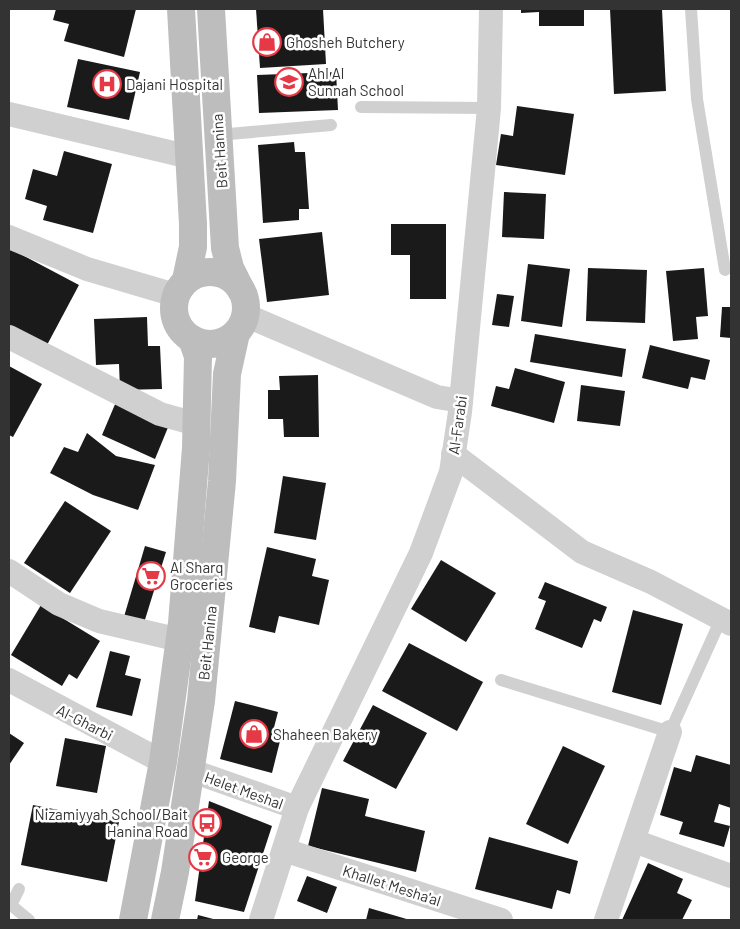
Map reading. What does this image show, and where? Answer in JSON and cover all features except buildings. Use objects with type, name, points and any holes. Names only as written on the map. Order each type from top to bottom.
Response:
[{"type":"street","name":"Beit Hanina","points":[[181,9],[190,157],[193,247],[181,288]]},
{"type":"street","name":"Beit Hanina","points":[[165,920],[192,771],[212,597],[222,481],[227,374],[241,313],[225,248],[211,9]]},
{"type":"street","name":"Al-Farabi","points":[[261,920],[297,808],[421,553],[451,472],[461,401],[489,108],[491,9]]},
{"type":"street","points":[[9,114],[190,157]]},
{"type":"street","points":[[9,237],[87,269],[181,288]]},
{"type":"street","points":[[216,272],[233,280],[241,313],[225,341],[213,344],[192,339],[182,331],[175,320],[173,308],[181,288],[197,273],[216,272]]},
{"type":"street","points":[[241,313],[437,397],[461,401]]},
{"type":"street","points":[[9,337],[160,414],[196,424]]},
{"type":"street","name":"Beit Hanina","points":[[133,920],[163,762],[180,640],[190,537],[196,424],[198,356],[192,339]]},
{"type":"street","points":[[453,454],[569,544],[600,561],[651,582],[726,622]]},
{"type":"street","points":[[9,572],[59,604],[99,621],[180,640]]},
{"type":"street","name":"Al-Gharbi","points":[[9,680],[163,762]]},
{"type":"street","points":[[606,920],[670,732]]},
{"type":"street","name":"Helet Meshal","points":[[192,771],[297,808]]},
{"type":"street","points":[[634,840],[731,876]]},
{"type":"street","name":"Khallet Mesha'al","points":[[284,850],[501,920]]},
{"type":"lane","points":[[691,9],[697,99],[709,186],[725,270]]},
{"type":"lane","points":[[361,107],[489,108]]},
{"type":"lane","points":[[218,136],[331,125]]},
{"type":"lane","points":[[501,680],[670,732],[726,622]]},
{"type":"lane","points":[[20,889],[11,905],[29,920]]},
{"type":"place","name":"Ghosheh Butchery","points":[[267,42]]},
{"type":"place","name":"Ahl Al Sunnah School","points":[[289,82]]},
{"type":"place","name":"Dajani Hospital","points":[[107,84]]},
{"type":"place","name":"Al Sharq Groceries","points":[[151,576]]},
{"type":"place","name":"Shaheen Bakery","points":[[254,734]]},
{"type":"place","name":"Nizamiyyah School/Bait Hanina Road","points":[[207,823]]},
{"type":"place","name":"George","points":[[203,857]]}]
